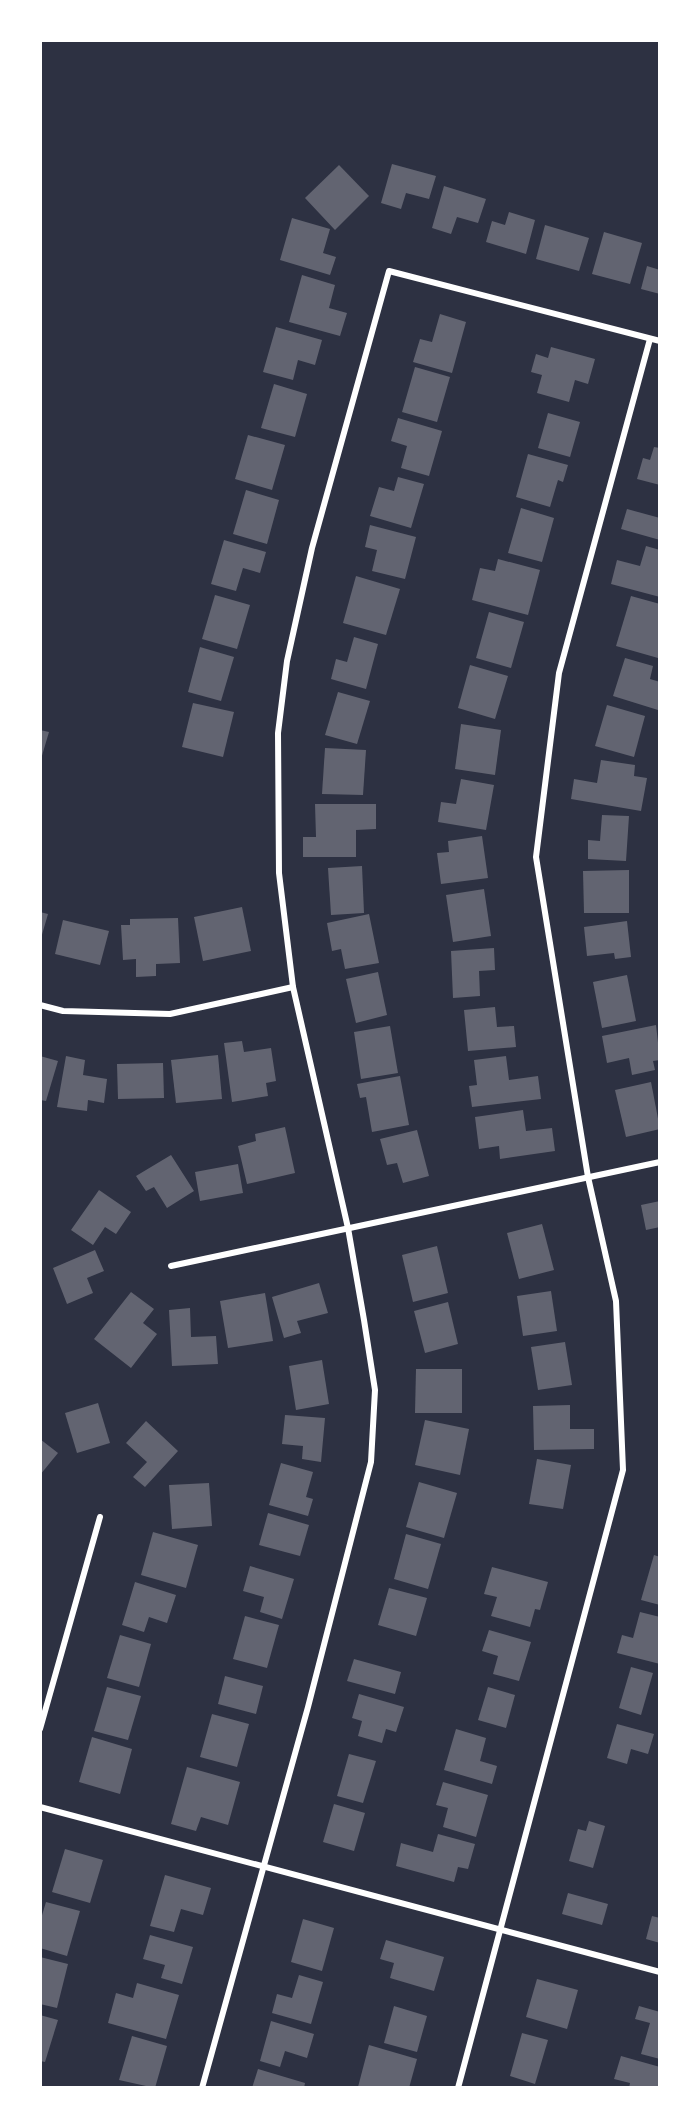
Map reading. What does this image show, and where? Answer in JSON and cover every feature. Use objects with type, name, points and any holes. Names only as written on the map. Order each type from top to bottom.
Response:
[{"type":"street","points":[[202,2088],[308,1707],[371,1462],[375,1390],[348,1228],[293,987],[279,873],[278,733],[287,661],[312,548],[389,271],[660,341]]},
{"type":"street","points":[[458,2088],[623,1470],[616,1301],[588,1177],[536,857],[559,673],[650,339]]},
{"type":"street","points":[[40,1005],[74,1012],[170,1014],[293,987]]},
{"type":"street","points":[[171,1266],[660,1162]]},
{"type":"street","points":[[40,1729],[100,1517]]},
{"type":"street","points":[[40,1807],[660,1972]]},
{"type":"building","points":[[392,164],[436,176],[429,199],[406,193],[401,209],[381,203]]},
{"type":"building","points":[[339,165],[369,196],[335,230],[305,198]]},
{"type":"building","points":[[444,186],[486,199],[478,223],[457,217],[451,234],[432,228]]},
{"type":"building","points":[[509,212],[535,220],[526,254],[486,242],[492,221],[505,225]]},
{"type":"building","points":[[292,218],[330,229],[323,253],[336,257],[330,275],[280,260]]},
{"type":"building","points":[[545,225],[589,238],[579,271],[536,259]]},
{"type":"building","points":[[604,232],[642,243],[630,284],[592,274]]},
{"type":"building","points":[[647,266],[660,270],[660,294],[641,289]]},
{"type":"building","points":[[302,275],[335,285],[329,308],[347,313],[340,336],[289,322]]},
{"type":"building","points":[[440,314],[466,322],[452,373],[413,362],[420,339],[432,342]]},
{"type":"building","points":[[276,327],[322,340],[315,365],[298,360],[293,380],[263,372]]},
{"type":"building","points":[[551,347],[595,359],[588,384],[575,380],[569,402],[537,393],[542,375],[531,372],[536,354],[548,358]]},
{"type":"building","points":[[415,367],[450,377],[437,422],[402,412]]},
{"type":"building","points":[[274,384],[307,394],[295,437],[261,428]]},
{"type":"building","points":[[548,413],[580,422],[570,457],[538,448]]},
{"type":"building","points":[[398,418],[442,431],[429,476],[401,468],[407,446],[391,441]]},
{"type":"building","points":[[248,435],[285,445],[272,490],[235,479]]},
{"type":"building","points":[[654,447],[660,448],[660,485],[637,479],[643,458],[650,460]]},
{"type":"building","points":[[528,454],[568,465],[563,482],[558,480],[550,507],[516,497]]},
{"type":"building","points":[[398,477],[424,484],[411,528],[370,516],[379,487],[394,491]]},
{"type":"building","points":[[246,490],[279,500],[267,544],[233,534]]},
{"type":"building","points":[[521,508],[554,518],[542,562],[508,553]]},
{"type":"building","points":[[627,509],[660,518],[660,540],[621,529]]},
{"type":"building","points":[[370,525],[416,537],[405,579],[372,571],[377,550],[365,547]]},
{"type":"building","points":[[224,540],[266,552],[260,573],[243,568],[236,591],[211,584]]},
{"type":"building","points":[[646,546],[660,550],[660,597],[611,584],[617,560],[640,566]]},
{"type":"building","points":[[498,559],[540,570],[528,615],[472,600],[480,568],[495,571]]},
{"type":"building","points":[[356,576],[400,589],[386,635],[343,623]]},
{"type":"building","points":[[215,595],[250,605],[237,649],[202,639]]},
{"type":"building","points":[[631,596],[660,604],[658,658],[616,646]]},
{"type":"building","points":[[489,612],[524,622],[511,668],[476,658]]},
{"type":"building","points":[[354,637],[378,644],[366,689],[331,679],[336,659],[347,662]]},
{"type":"building","points":[[200,647],[234,657],[221,701],[188,692]]},
{"type":"building","points":[[625,658],[653,666],[650,679],[660,682],[658,710],[613,696]]},
{"type":"building","points":[[470,665],[508,676],[495,719],[458,708]]},
{"type":"building","points":[[338,692],[370,701],[357,744],[325,735]]},
{"type":"building","points":[[193,703],[234,712],[223,757],[182,747]]},
{"type":"building","points":[[607,705],[645,716],[634,757],[595,746]]},
{"type":"building","points":[[461,724],[501,730],[495,775],[455,769]]},
{"type":"building","points":[[40,730],[49,732],[41,759],[40,759]]},
{"type":"building","points":[[325,748],[366,750],[363,795],[322,794]]},
{"type":"building","points":[[601,760],[635,765],[634,776],[647,778],[641,811],[571,799],[574,779],[597,783]]},
{"type":"building","points":[[461,779],[494,785],[486,830],[438,822],[441,802],[456,804]]},
{"type":"building","points":[[315,804],[376,804],[376,829],[356,830],[356,857],[303,857],[303,837],[316,837]]},
{"type":"building","points":[[602,815],[629,816],[626,861],[588,859],[588,840],[600,841]]},
{"type":"building","points":[[482,836],[488,878],[441,884],[437,853],[449,852],[448,841]]},
{"type":"building","points":[[362,866],[364,913],[331,915],[328,868]]},
{"type":"building","points":[[629,870],[629,913],[584,913],[583,871]]},
{"type":"building","points":[[484,889],[491,936],[453,942],[446,895]]},
{"type":"building","points":[[242,907],[251,951],[203,961],[194,917]]},
{"type":"building","points":[[40,912],[48,914],[41,938],[40,938]]},
{"type":"building","points":[[369,914],[379,963],[345,969],[341,949],[332,951],[327,923]]},
{"type":"building","points":[[178,918],[180,963],[156,964],[156,976],[136,977],[136,959],[123,960],[121,925],[130,925],[130,919]]},
{"type":"building","points":[[63,920],[109,931],[100,965],[55,954]]},
{"type":"building","points":[[627,921],[631,957],[615,959],[614,953],[587,956],[584,927]]},
{"type":"building","points":[[494,948],[495,970],[479,971],[480,996],[453,998],[451,951]]},
{"type":"building","points":[[378,972],[387,1015],[356,1023],[346,979]]},
{"type":"building","points":[[627,975],[636,1021],[602,1028],[593,982]]},
{"type":"building","points":[[495,1007],[497,1027],[514,1026],[516,1047],[468,1051],[464,1010]]},
{"type":"building","points":[[656,1025],[660,1060],[653,1061],[655,1070],[632,1075],[629,1058],[607,1063],[602,1036]]},
{"type":"building","points":[[390,1026],[398,1073],[361,1079],[354,1032]]},
{"type":"building","points":[[242,1041],[244,1052],[271,1048],[276,1081],[266,1083],[268,1096],[232,1102],[224,1043]]},
{"type":"building","points":[[218,1055],[222,1099],[176,1103],[171,1060]]},
{"type":"building","points":[[40,1056],[58,1061],[46,1101],[40,1100]]},
{"type":"building","points":[[66,1056],[85,1060],[83,1075],[107,1079],[104,1103],[88,1100],[87,1111],[57,1107]]},
{"type":"building","points":[[506,1056],[509,1080],[538,1076],[541,1099],[472,1107],[469,1086],[477,1085],[474,1060]]},
{"type":"building","points":[[163,1063],[164,1098],[118,1099],[117,1064]]},
{"type":"building","points":[[400,1076],[409,1125],[372,1132],[366,1097],[360,1098],[357,1084]]},
{"type":"building","points":[[651,1082],[660,1129],[626,1137],[615,1090]]},
{"type":"building","points":[[523,1110],[526,1131],[552,1128],[555,1151],[500,1159],[499,1146],[479,1149],[475,1117]]},
{"type":"building","points":[[285,1127],[295,1173],[247,1184],[238,1146],[256,1141],[255,1134]]},
{"type":"building","points":[[417,1130],[429,1176],[403,1183],[397,1163],[387,1165],[380,1139]]},
{"type":"building","points":[[171,1155],[194,1191],[167,1208],[154,1187],[146,1191],[136,1176]]},
{"type":"building","points":[[238,1164],[243,1193],[200,1201],[195,1172]]},
{"type":"building","points":[[99,1190],[131,1212],[116,1234],[105,1227],[93,1245],[71,1230]]},
{"type":"building","points":[[660,1201],[660,1227],[646,1230],[641,1205]]},
{"type":"building","points":[[542,1224],[554,1270],[519,1279],[507,1233]]},
{"type":"building","points":[[437,1246],[448,1293],[413,1302],[402,1255]]},
{"type":"building","points":[[95,1250],[104,1271],[87,1278],[93,1293],[67,1304],[53,1268]]},
{"type":"building","points":[[319,1283],[328,1313],[297,1321],[301,1333],[284,1338],[272,1297]]},
{"type":"building","points":[[551,1291],[557,1331],[523,1336],[517,1296]]},
{"type":"building","points":[[131,1292],[154,1309],[143,1323],[157,1334],[131,1368],[94,1339]]},
{"type":"building","points":[[265,1293],[273,1341],[228,1348],[220,1301]]},
{"type":"building","points":[[448,1302],[458,1344],[425,1353],[414,1311]]},
{"type":"building","points":[[190,1308],[191,1337],[216,1336],[218,1364],[172,1366],[169,1310]]},
{"type":"building","points":[[565,1342],[572,1385],[538,1390],[531,1347]]},
{"type":"building","points":[[322,1360],[329,1404],[296,1410],[289,1366]]},
{"type":"building","points":[[416,1369],[462,1369],[462,1413],[415,1413]]},
{"type":"building","points":[[98,1403],[110,1443],[77,1453],[65,1413]]},
{"type":"building","points":[[570,1405],[570,1429],[594,1429],[594,1449],[534,1450],[533,1406]]},
{"type":"building","points":[[285,1415],[325,1418],[321,1462],[302,1459],[303,1446],[282,1444]]},
{"type":"building","points":[[425,1420],[469,1429],[460,1475],[415,1465]]},
{"type":"building","points":[[146,1421],[178,1451],[145,1487],[133,1477],[147,1462],[126,1443]]},
{"type":"building","points":[[40,1439],[58,1453],[40,1475]]},
{"type":"building","points":[[537,1459],[571,1465],[563,1509],[529,1504]]},
{"type":"building","points":[[281,1463],[313,1472],[306,1497],[313,1499],[308,1516],[269,1505]]},
{"type":"building","points":[[419,1482],[457,1493],[444,1538],[406,1527]]},
{"type":"building","points":[[209,1483],[212,1526],[172,1529],[169,1485]]},
{"type":"building","points":[[268,1513],[309,1525],[300,1556],[259,1545]]},
{"type":"building","points":[[153,1532],[198,1545],[186,1588],[141,1575]]},
{"type":"building","points":[[406,1534],[441,1544],[428,1589],[394,1579]]},
{"type":"building","points":[[654,1555],[660,1557],[660,1605],[641,1600]]},
{"type":"building","points":[[250,1566],[294,1579],[282,1619],[260,1612],[264,1597],[243,1591]]},
{"type":"building","points":[[492,1567],[548,1582],[540,1610],[535,1609],[530,1627],[491,1616],[497,1597],[484,1594]]},
{"type":"building","points":[[135,1582],[176,1595],[167,1623],[149,1617],[144,1632],[122,1625]]},
{"type":"building","points":[[389,1588],[427,1598],[416,1636],[378,1625]]},
{"type":"building","points":[[640,1612],[660,1617],[660,1664],[617,1653],[622,1635],[633,1638]]},
{"type":"building","points":[[245,1616],[279,1625],[267,1668],[233,1659]]},
{"type":"building","points":[[489,1630],[531,1642],[519,1681],[493,1674],[498,1656],[482,1651]]},
{"type":"building","points":[[120,1635],[151,1644],[139,1687],[107,1678]]},
{"type":"building","points":[[354,1659],[401,1672],[395,1694],[347,1681]]},
{"type":"building","points":[[631,1667],[653,1673],[641,1715],[619,1708]]},
{"type":"building","points":[[225,1676],[263,1686],[256,1714],[218,1704]]},
{"type":"building","points":[[107,1687],[141,1696],[128,1740],[94,1731]]},
{"type":"building","points":[[488,1687],[515,1695],[506,1728],[478,1720]]},
{"type":"building","points":[[359,1694],[404,1707],[396,1732],[386,1729],[382,1743],[358,1736],[362,1721],[352,1718]]},
{"type":"building","points":[[212,1714],[249,1724],[237,1767],[200,1757]]},
{"type":"building","points":[[617,1724],[654,1734],[648,1754],[631,1749],[627,1764],[607,1758]]},
{"type":"building","points":[[456,1729],[486,1738],[480,1761],[497,1766],[492,1784],[444,1770]]},
{"type":"building","points":[[92,1737],[132,1749],[120,1794],[79,1782]]},
{"type":"building","points":[[349,1754],[376,1761],[363,1803],[337,1796]]},
{"type":"building","points":[[187,1767],[240,1782],[228,1825],[201,1817],[196,1831],[171,1824]]},
{"type":"building","points":[[443,1782],[488,1795],[476,1837],[443,1827],[448,1808],[436,1805]]},
{"type":"building","points":[[334,1804],[365,1813],[354,1851],[323,1842]]},
{"type":"building","points":[[589,1821],[605,1826],[593,1868],[569,1861],[578,1829],[586,1831]]},
{"type":"building","points":[[438,1834],[475,1844],[468,1869],[458,1867],[454,1882],[396,1866],[401,1843],[433,1852]]},
{"type":"building","points":[[65,1849],[103,1860],[90,1903],[52,1892]]},
{"type":"building","points":[[165,1875],[211,1888],[203,1915],[181,1909],[174,1932],[150,1926]]},
{"type":"building","points":[[568,1893],[608,1904],[602,1925],[562,1914]]},
{"type":"building","points":[[46,1902],[80,1911],[67,1956],[40,1948],[40,1922]]},
{"type":"building","points":[[652,1916],[660,1918],[660,1943],[646,1939]]},
{"type":"building","points":[[303,1919],[334,1928],[322,1971],[291,1962]]},
{"type":"building","points":[[150,1935],[193,1947],[182,1984],[161,1978],[165,1965],[143,1959]]},
{"type":"building","points":[[386,1940],[444,1957],[434,1991],[390,1978],[394,1963],[380,1959]]},
{"type":"building","points":[[40,1957],[68,1964],[57,2008],[40,2004]]},
{"type":"building","points":[[299,1975],[323,1982],[311,2024],[272,2013],[277,1994],[292,1998]]},
{"type":"building","points":[[537,1979],[578,1990],[567,2029],[526,2017]]},
{"type":"building","points":[[137,1983],[179,1995],[166,2039],[108,2023],[116,1993],[133,1998]]},
{"type":"building","points":[[394,2006],[427,2016],[417,2052],[384,2043]]},
{"type":"building","points":[[639,2006],[660,2012],[660,2059],[641,2054],[650,2023],[635,2019]]},
{"type":"building","points":[[40,2015],[58,2020],[45,2062],[40,2061]]},
{"type":"building","points":[[271,2021],[314,2034],[307,2058],[285,2051],[280,2067],[260,2061]]},
{"type":"building","points":[[522,2033],[548,2040],[535,2084],[510,2076]]},
{"type":"building","points":[[132,2036],[167,2046],[155,2088],[119,2080]]},
{"type":"building","points":[[369,2045],[417,2059],[409,2088],[358,2087]]},
{"type":"building","points":[[621,2056],[660,2067],[660,2088],[629,2088],[630,2083],[614,2079]]},
{"type":"building","points":[[258,2069],[305,2083],[304,2088],[252,2088]]}]
